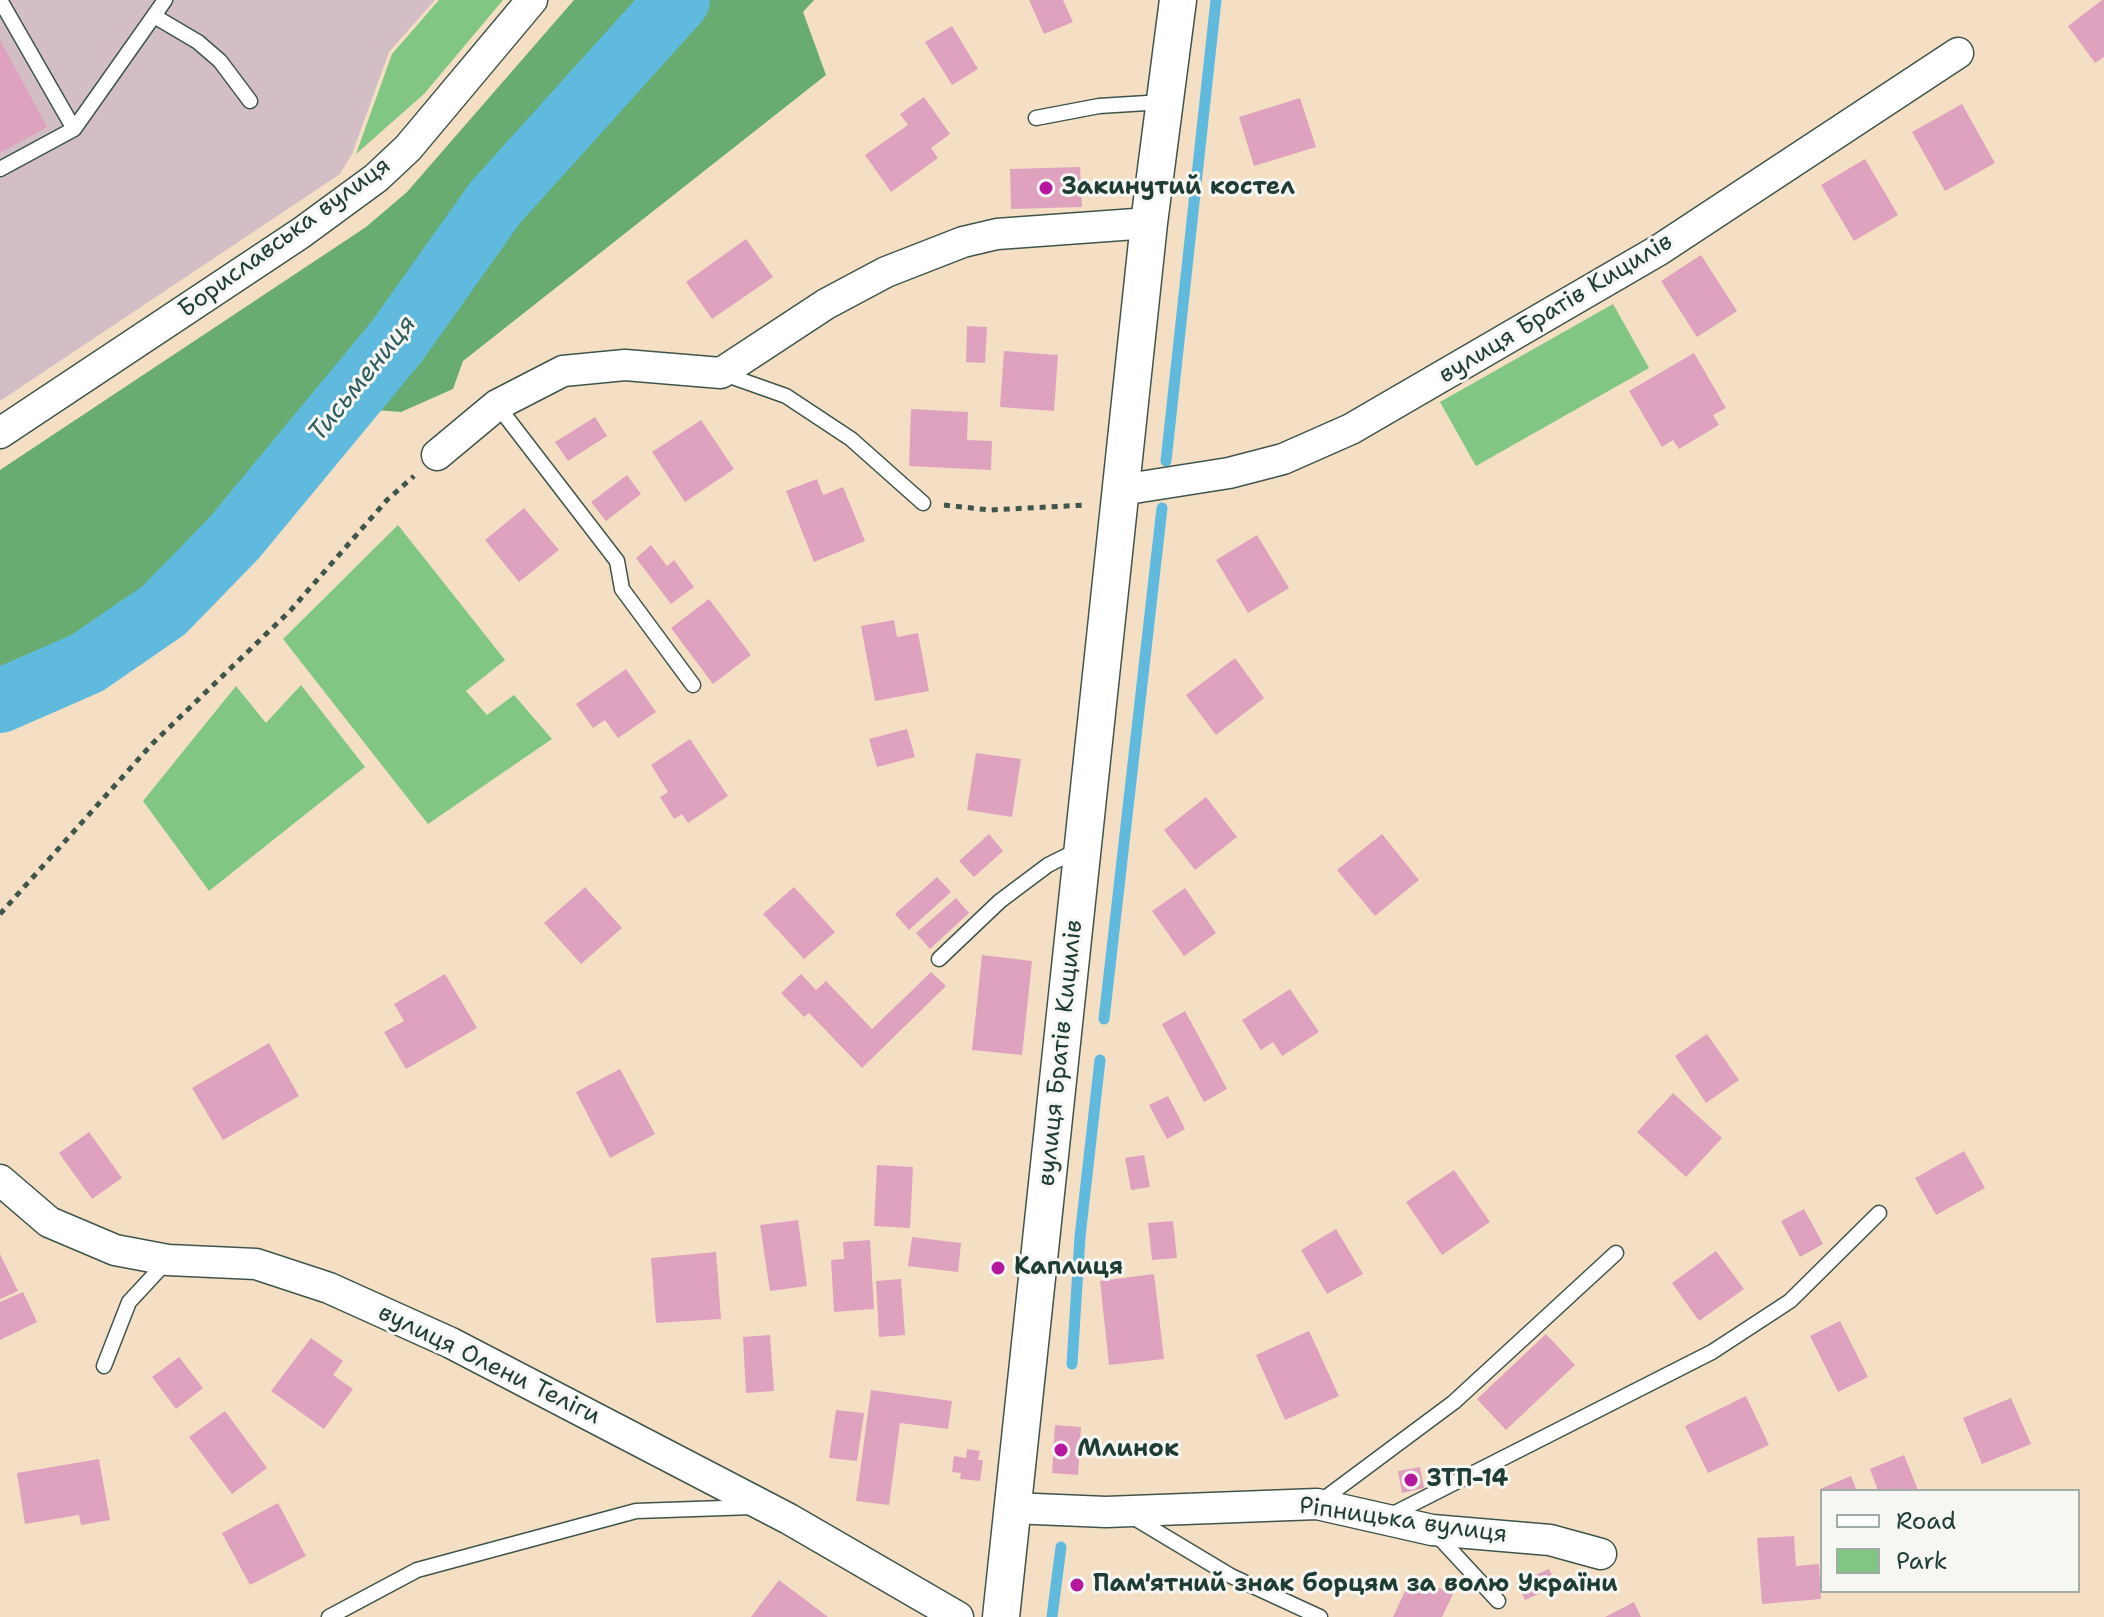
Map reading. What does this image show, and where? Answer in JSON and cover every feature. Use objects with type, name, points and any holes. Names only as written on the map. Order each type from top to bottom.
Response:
[{"type":"street","name":"Бориславська вулиця","points":[[0,433],[301,233],[376,178],[408,148],[532,0]]},
{"type":"street","name":"вулиця Братів Кицилів","points":[[1001,1617],[1149,223],[1178,0]]},
{"type":"street","name":"вулиця Братів Кицилів","points":[[1120,497],[1283,459],[1351,429],[1659,250],[1958,53]]},
{"type":"street","points":[[437,455],[497,405],[563,371],[625,365],[721,373],[826,304],[886,272],[963,242],[997,234],[1149,223]]},
{"type":"street","name":"вулиця Олени Теліги","points":[[0,1180],[49,1222],[115,1250],[168,1260],[256,1264],[329,1288],[451,1343],[764,1506],[958,1617]]},
{"type":"street","name":"Ріпницька вулиця","points":[[1012,1508],[1124,1512],[1317,1504],[1432,1530],[1550,1540],[1601,1554]]},
{"type":"lane","points":[[0,0],[74,129]]},
{"type":"lane","points":[[0,169],[74,129],[165,0]]},
{"type":"lane","points":[[154,16],[198,42],[220,61],[250,101]]},
{"type":"lane","points":[[1036,118],[1099,106],[1164,102]]},
{"type":"lane","points":[[721,373],[786,396],[851,439],[923,503]]},
{"type":"lane","points":[[497,405],[617,561],[622,589],[693,685]]},
{"type":"lane","points":[[939,959],[1000,901],[1048,865],[1084,848]]},
{"type":"lane","points":[[1385,1518],[1712,1352],[1790,1301],[1879,1213]]},
{"type":"lane","points":[[1317,1504],[1454,1402],[1616,1253]]},
{"type":"lane","points":[[104,1366],[129,1302],[168,1260]]},
{"type":"lane","points":[[329,1617],[417,1570],[636,1511],[764,1506]]},
{"type":"lane","points":[[1124,1512],[1231,1576],[1320,1617]]},
{"type":"lane","points":[[1432,1530],[1498,1601]]},
{"type":"path","points":[[0,914],[152,744],[290,611],[387,500],[437,455]]},
{"type":"path","points":[[923,503],[990,510],[1120,497]]},
{"type":"shaded area","points":[[0,0],[435,0],[389,52],[352,154],[340,174],[0,401]]},
{"type":"green space","points":[[439,0],[503,0],[424,94],[356,154],[392,54]]},
{"type":"green space","points":[[574,0],[660,0],[482,199],[210,528],[147,594],[73,647],[0,676],[0,470],[366,227],[407,192]]},
{"type":"green space","points":[[702,0],[814,0],[803,12],[826,75],[463,361],[453,389],[401,412],[362,409],[507,216]]},
{"type":"green space","points":[[1613,304],[1649,368],[1476,466],[1440,402]]},
{"type":"green space","points":[[398,525],[505,660],[466,691],[487,715],[514,695],[552,739],[428,824],[283,639]]},
{"type":"green space","points":[[301,685],[365,767],[209,891],[143,801],[236,686],[266,723]]},
{"type":"building","points":[[1029,0],[1063,0],[1073,22],[1044,34]]},
{"type":"building","points":[[2102,0],[2104,57],[2095,63],[2068,26]]},
{"type":"building","points":[[952,26],[978,69],[952,85],[925,42]]},
{"type":"building","points":[[0,40],[47,127],[0,153]]},
{"type":"building","points":[[924,97],[950,134],[931,148],[938,158],[891,192],[865,155],[908,125],[900,114]]},
{"type":"building","points":[[1300,98],[1316,147],[1254,166],[1239,117]]},
{"type":"building","points":[[1962,104],[1995,163],[1945,191],[1912,132]]},
{"type":"building","points":[[1865,159],[1898,215],[1854,241],[1821,185]]},
{"type":"building","name":"Закинутий костел","points":[[1080,167],[1082,207],[1011,209],[1010,169]]},
{"type":"building","points":[[746,239],[773,277],[712,319],[686,282]]},
{"type":"building","points":[[1701,255],[1737,311],[1697,337],[1661,281]]},
{"type":"building","points":[[967,326],[987,327],[985,363],[966,362]]},
{"type":"building","points":[[1004,351],[1058,355],[1054,411],[1000,407]]},
{"type":"building","points":[[1694,353],[1726,408],[1713,415],[1719,425],[1679,449],[1673,440],[1662,447],[1629,391]]},
{"type":"building","points":[[911,409],[968,412],[967,440],[992,441],[991,470],[909,466]]},
{"type":"building","points":[[595,417],[607,436],[568,461],[555,442]]},
{"type":"building","points":[[701,420],[734,469],[685,502],[652,452]]},
{"type":"building","points":[[627,475],[641,494],[606,521],[591,502]]},
{"type":"building","points":[[817,479],[823,495],[843,487],[865,541],[814,562],[786,491]]},
{"type":"building","points":[[524,508],[559,550],[519,582],[485,540]]},
{"type":"building","points":[[1257,535],[1289,588],[1248,613],[1216,560]]},
{"type":"building","points":[[651,545],[667,566],[674,560],[694,587],[671,604],[636,558]]},
{"type":"building","points":[[709,599],[751,655],[713,684],[671,628]]},
{"type":"building","points":[[894,620],[897,637],[918,633],[929,691],[875,701],[861,626]]},
{"type":"building","points":[[1235,658],[1264,698],[1216,735],[1186,695]]},
{"type":"building","points":[[626,669],[656,712],[618,738],[605,720],[593,728],[576,704]]},
{"type":"building","points":[[907,729],[915,757],[877,767],[869,739]]},
{"type":"building","points":[[690,739],[728,796],[688,823],[682,814],[674,819],[660,797],[668,792],[651,765]]},
{"type":"building","points":[[976,753],[1021,759],[1012,817],[967,810]]},
{"type":"building","points":[[1206,797],[1237,837],[1195,870],[1164,830]]},
{"type":"building","points":[[989,834],[1003,851],[974,877],[959,861]]},
{"type":"building","points":[[1382,834],[1419,880],[1375,916],[1337,870]]},
{"type":"building","points":[[937,877],[951,892],[909,930],[895,914]]},
{"type":"building","points":[[585,887],[622,928],[581,964],[544,923]]},
{"type":"building","points":[[794,887],[835,932],[804,959],[763,914]]},
{"type":"building","points":[[1185,888],[1216,933],[1184,956],[1152,911]]},
{"type":"building","points":[[956,898],[969,913],[930,949],[916,933]]},
{"type":"building","points":[[982,955],[1032,961],[1022,1055],[972,1050]]},
{"type":"building","points":[[931,972],[946,986],[862,1068],[809,1013],[804,1017],[781,993],[801,974],[816,990],[826,981],[872,1029]]},
{"type":"building","points":[[445,974],[477,1028],[406,1069],[384,1032],[404,1021],[394,1004]]},
{"type":"building","points":[[1290,989],[1319,1032],[1282,1056],[1273,1042],[1261,1050],[1242,1020]]},
{"type":"building","points":[[1185,1011],[1227,1089],[1204,1102],[1162,1024]]},
{"type":"building","points":[[1707,1034],[1739,1080],[1706,1103],[1675,1056]]},
{"type":"building","points":[[269,1043],[299,1096],[223,1140],[192,1088]]},
{"type":"building","points":[[620,1069],[655,1134],[610,1158],[576,1092]]},
{"type":"building","points":[[1673,1093],[1722,1138],[1686,1177],[1637,1132]]},
{"type":"building","points":[[1168,1096],[1185,1129],[1167,1139],[1149,1105]]},
{"type":"building","points":[[89,1132],[122,1178],[92,1199],[59,1153]]},
{"type":"building","points":[[1964,1151],[1985,1188],[1936,1215],[1915,1178]]},
{"type":"building","points":[[1144,1155],[1150,1187],[1131,1190],[1125,1158]]},
{"type":"building","points":[[877,1165],[913,1167],[910,1228],[874,1226]]},
{"type":"building","points":[[1454,1170],[1490,1222],[1442,1255],[1406,1202]]},
{"type":"building","points":[[1804,1209],[1823,1244],[1800,1257],[1781,1221]]},
{"type":"building","points":[[798,1220],[807,1286],[770,1291],[760,1225]]},
{"type":"building","points":[[1173,1221],[1177,1258],[1152,1260],[1148,1223]]},
{"type":"building","points":[[1336,1229],[1363,1274],[1327,1294],[1301,1250]]},
{"type":"building","points":[[912,1237],[961,1243],[958,1272],[908,1266]]},
{"type":"building","points":[[870,1240],[874,1309],[834,1312],[831,1260],[844,1259],[843,1242]]},
{"type":"building","points":[[1716,1251],[1744,1289],[1699,1321],[1672,1283]]},
{"type":"building","points":[[716,1252],[721,1319],[656,1323],[651,1258]]},
{"type":"building","points":[[0,1254],[18,1291],[0,1299]]},
{"type":"building","name":"Каплиця","points":[[991,1261],[1006,1262],[1005,1275],[990,1275]]},
{"type":"building","points":[[1154,1274],[1164,1359],[1109,1365],[1100,1281]]},
{"type":"building","points":[[901,1279],[905,1335],[879,1337],[876,1281]]},
{"type":"building","points":[[23,1292],[37,1322],[0,1340],[0,1302]]},
{"type":"building","points":[[1840,1321],[1868,1377],[1838,1392],[1810,1336]]},
{"type":"building","points":[[1309,1331],[1339,1396],[1285,1420],[1256,1355]]},
{"type":"building","points":[[1546,1334],[1575,1365],[1506,1430],[1477,1399]]},
{"type":"building","points":[[770,1335],[774,1391],[746,1393],[743,1337]]},
{"type":"building","points":[[311,1338],[343,1361],[333,1375],[353,1389],[324,1429],[271,1391]]},
{"type":"building","points":[[179,1357],[203,1388],[176,1409],[152,1377]]},
{"type":"building","points":[[871,1390],[952,1401],[948,1429],[900,1423],[889,1505],[856,1501]]},
{"type":"building","points":[[1746,1396],[1769,1445],[1708,1473],[1685,1426]]},
{"type":"building","points":[[2011,1398],[2031,1444],[1982,1464],[1963,1418]]},
{"type":"building","points":[[836,1410],[864,1413],[857,1461],[829,1458]]},
{"type":"building","points":[[225,1411],[267,1468],[232,1494],[189,1437]]},
{"type":"building","points":[[1055,1425],[1081,1427],[1078,1475],[1052,1473]]},
{"type":"building","points":[[967,1449],[980,1451],[978,1460],[983,1460],[980,1481],[960,1479],[961,1473],[952,1472],[954,1456],[966,1458]]},
{"type":"building","points":[[1904,1455],[1918,1489],[1877,1489],[1870,1469]]},
{"type":"building","points":[[99,1459],[110,1520],[81,1525],[79,1515],[25,1524],[17,1473]]},
{"type":"building","name":"ЗТП-14","points":[[1420,1467],[1424,1488],[1402,1493],[1398,1471]]},
{"type":"building","points":[[1851,1476],[1856,1489],[1820,1489]]},
{"type":"building","points":[[278,1503],[306,1556],[250,1585],[222,1533]]},
{"type":"building","points":[[1794,1536],[1796,1566],[1819,1564],[1821,1599],[1762,1604],[1757,1538]]},
{"type":"building","points":[[1549,1569],[1557,1586],[1525,1600],[1517,1583]]},
{"type":"building","points":[[1412,1576],[1453,1594],[1442,1617],[1393,1617]]},
{"type":"building","points":[[779,1580],[828,1617],[751,1617]]},
{"type":"building","points":[[1634,1602],[1641,1617],[1605,1617]]},
{"type":"waterway","name":"Тисьмениця","points":[[0,701],[87,663],[164,610],[234,538],[397,341],[495,203],[678,0]]},
{"type":"waterway","points":[[1166,461],[1216,0]]},
{"type":"waterway","points":[[1104,1019],[1162,508]]},
{"type":"waterway","points":[[1072,1364],[1080,1237],[1100,1060]]},
{"type":"waterway","points":[[1052,1617],[1061,1547]]},
{"type":"place","name":"Закинутий костел","points":[[1046,188]]},
{"type":"place","name":"Каплиця","points":[[998,1268]]},
{"type":"place","name":"Млинок","points":[[1061,1450]]},
{"type":"place","name":"ЗТП-14","points":[[1411,1480]]},
{"type":"place","name":"Пам'ятний знак борцям за волю України","points":[[1077,1585]]}]
